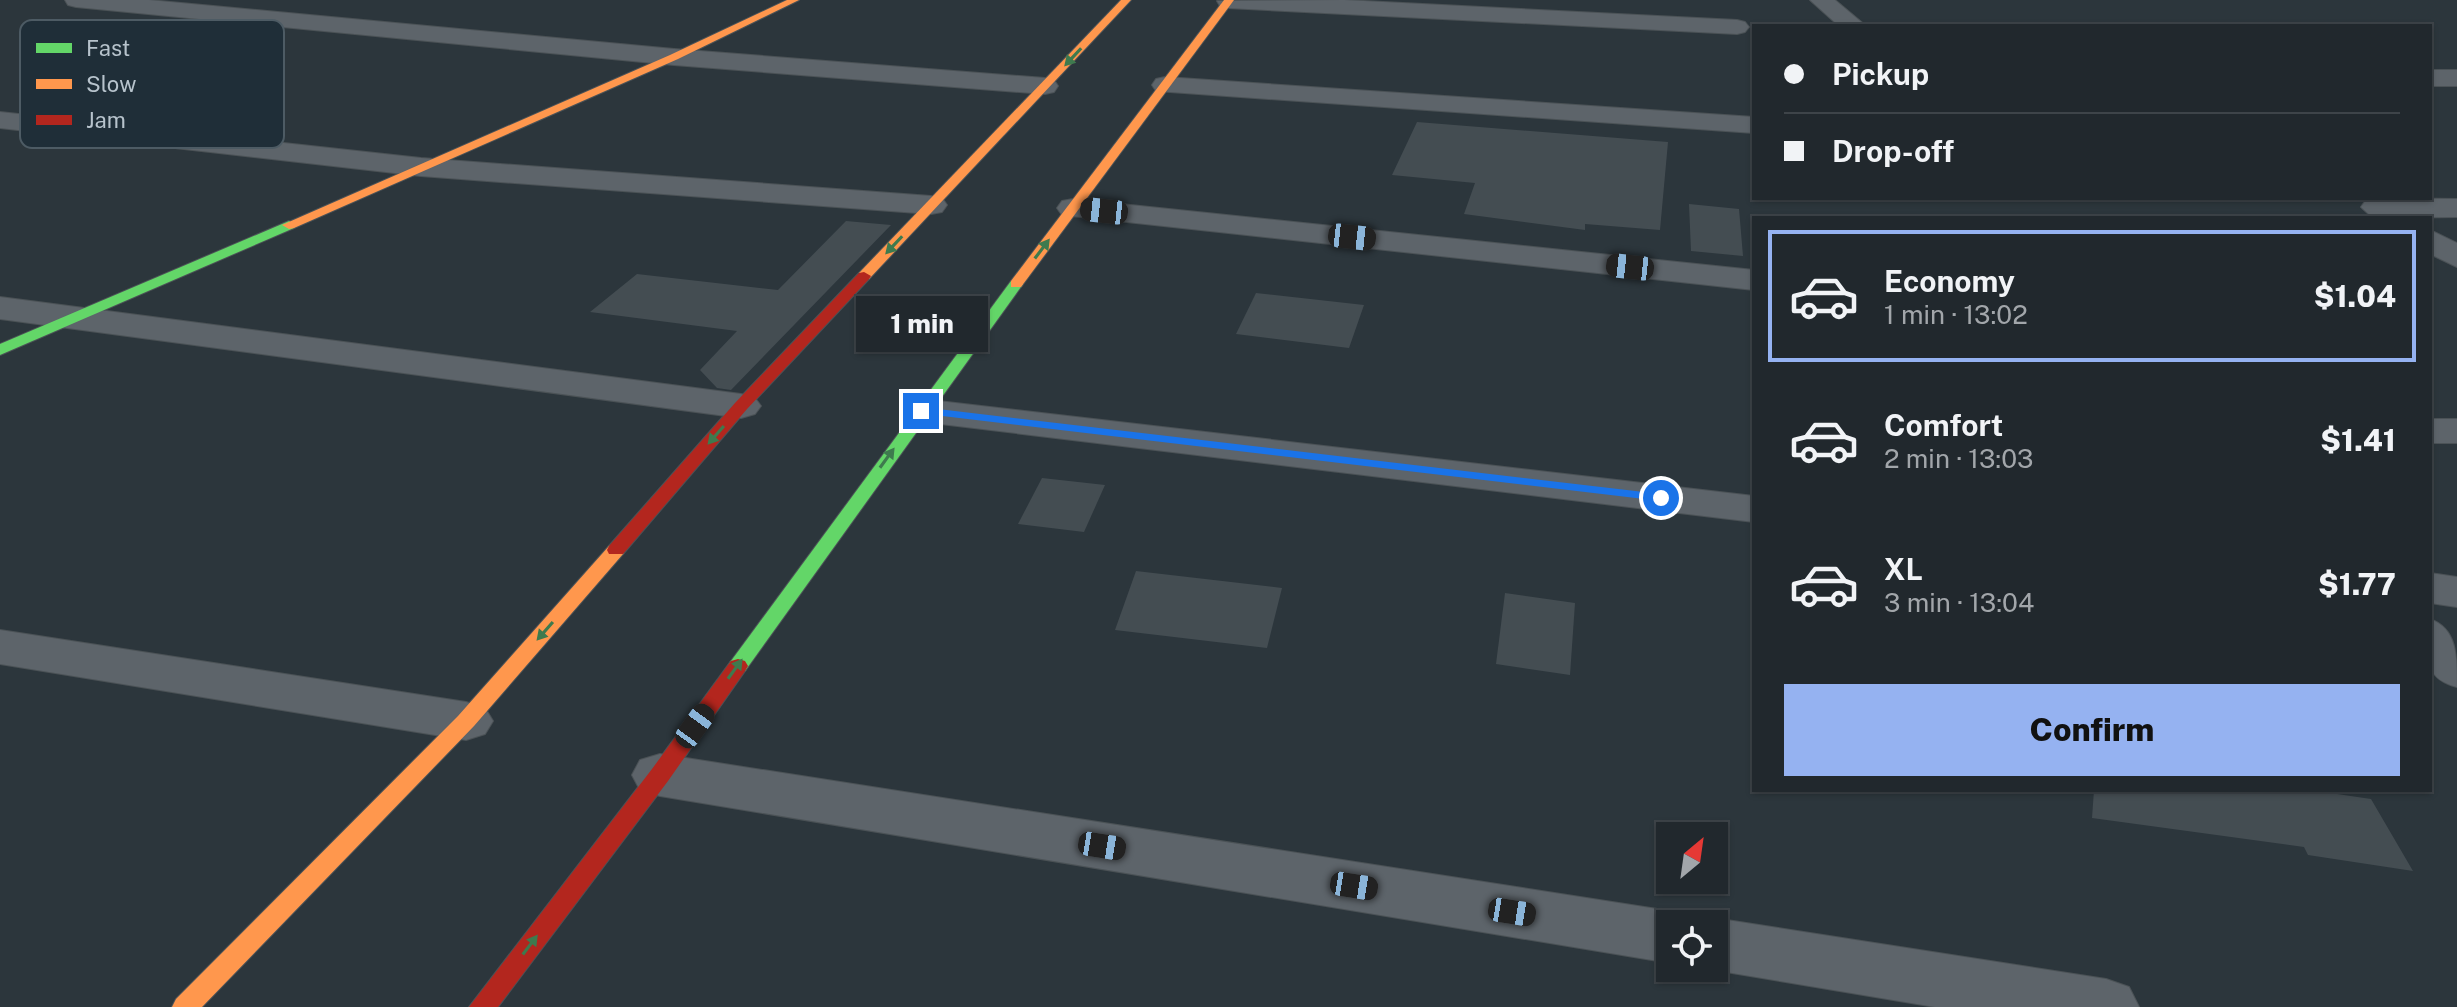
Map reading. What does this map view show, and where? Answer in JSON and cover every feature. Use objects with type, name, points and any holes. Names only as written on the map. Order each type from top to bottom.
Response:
[{"type":"main road","points":[[0,350],[674,57],[794,0]]},
{"type":"main road","points":[[185,1007],[466,721],[741,406],[1126,0]]},
{"type":"main road","points":[[482,1007],[660,775],[921,411],[1228,1]]},
{"type":"street","points":[[76,0],[674,57],[1045,86]]},
{"type":"street","points":[[1821,0],[1851,24]]},
{"type":"street","points":[[1228,1],[1737,27]]},
{"type":"street","points":[[2432,78],[2457,78]]},
{"type":"street","points":[[1165,85],[1752,125]]},
{"type":"street","points":[[0,120],[20,122]]},
{"type":"street","points":[[251,148],[421,167],[931,205]]},
{"type":"street","points":[[2357,200],[2396,213],[2457,208]]},
{"type":"street","points":[[1073,208],[1752,280]]},
{"type":"street","points":[[2432,241],[2457,257]]},
{"type":"street","points":[[0,308],[741,406]]},
{"type":"street","points":[[921,411],[1752,509]]},
{"type":"street","points":[[2432,431],[2457,431]]},
{"type":"street","points":[[2432,588],[2457,592]]},
{"type":"street","points":[[2432,638],[2457,670]]},
{"type":"street","points":[[0,647],[466,721]]},
{"type":"street","points":[[660,775],[1656,935]]},
{"type":"street","points":[[1728,946],[2106,1007]]},
{"type":"building","points":[[1417,122],[1668,142],[1660,230],[1585,224],[1585,230],[1464,214],[1475,183],[1392,175]]},
{"type":"building","points":[[1689,204],[1739,209],[1743,256],[1691,251]]},
{"type":"building","points":[[846,221],[891,225],[731,390],[717,388],[700,370],[737,331],[590,312],[637,274],[778,290]]},
{"type":"building","points":[[1256,293],[1364,305],[1349,348],[1236,334]]},
{"type":"building","points":[[1042,478],[1105,485],[1084,532],[1018,524]]},
{"type":"building","points":[[1136,571],[1282,588],[1267,648],[1115,630]]},
{"type":"building","points":[[1505,593],[1575,603],[1570,675],[1496,664]]},
{"type":"building","points":[[2094,792],[2324,792],[2371,799],[2413,871],[2308,855],[2304,847],[2092,818]]},
{"type":"traffic: fast","points":[[0,350],[289,225]]},
{"type":"traffic: fast","points":[[738,666],[1016,284]]},
{"type":"traffic: slow","points":[[289,225],[674,57],[794,0]]},
{"type":"traffic: slow","points":[[864,276],[1126,0]]},
{"type":"traffic: slow","points":[[1016,284],[1229,0]]},
{"type":"traffic: slow","points":[[185,1007],[466,721],[616,550]]},
{"type":"traffic: jam","points":[[616,550],[741,406],[864,276]]},
{"type":"traffic: jam","points":[[482,1007],[660,775],[738,666]]},
{"type":"route","points":[[921,411],[1661,498]]}]
